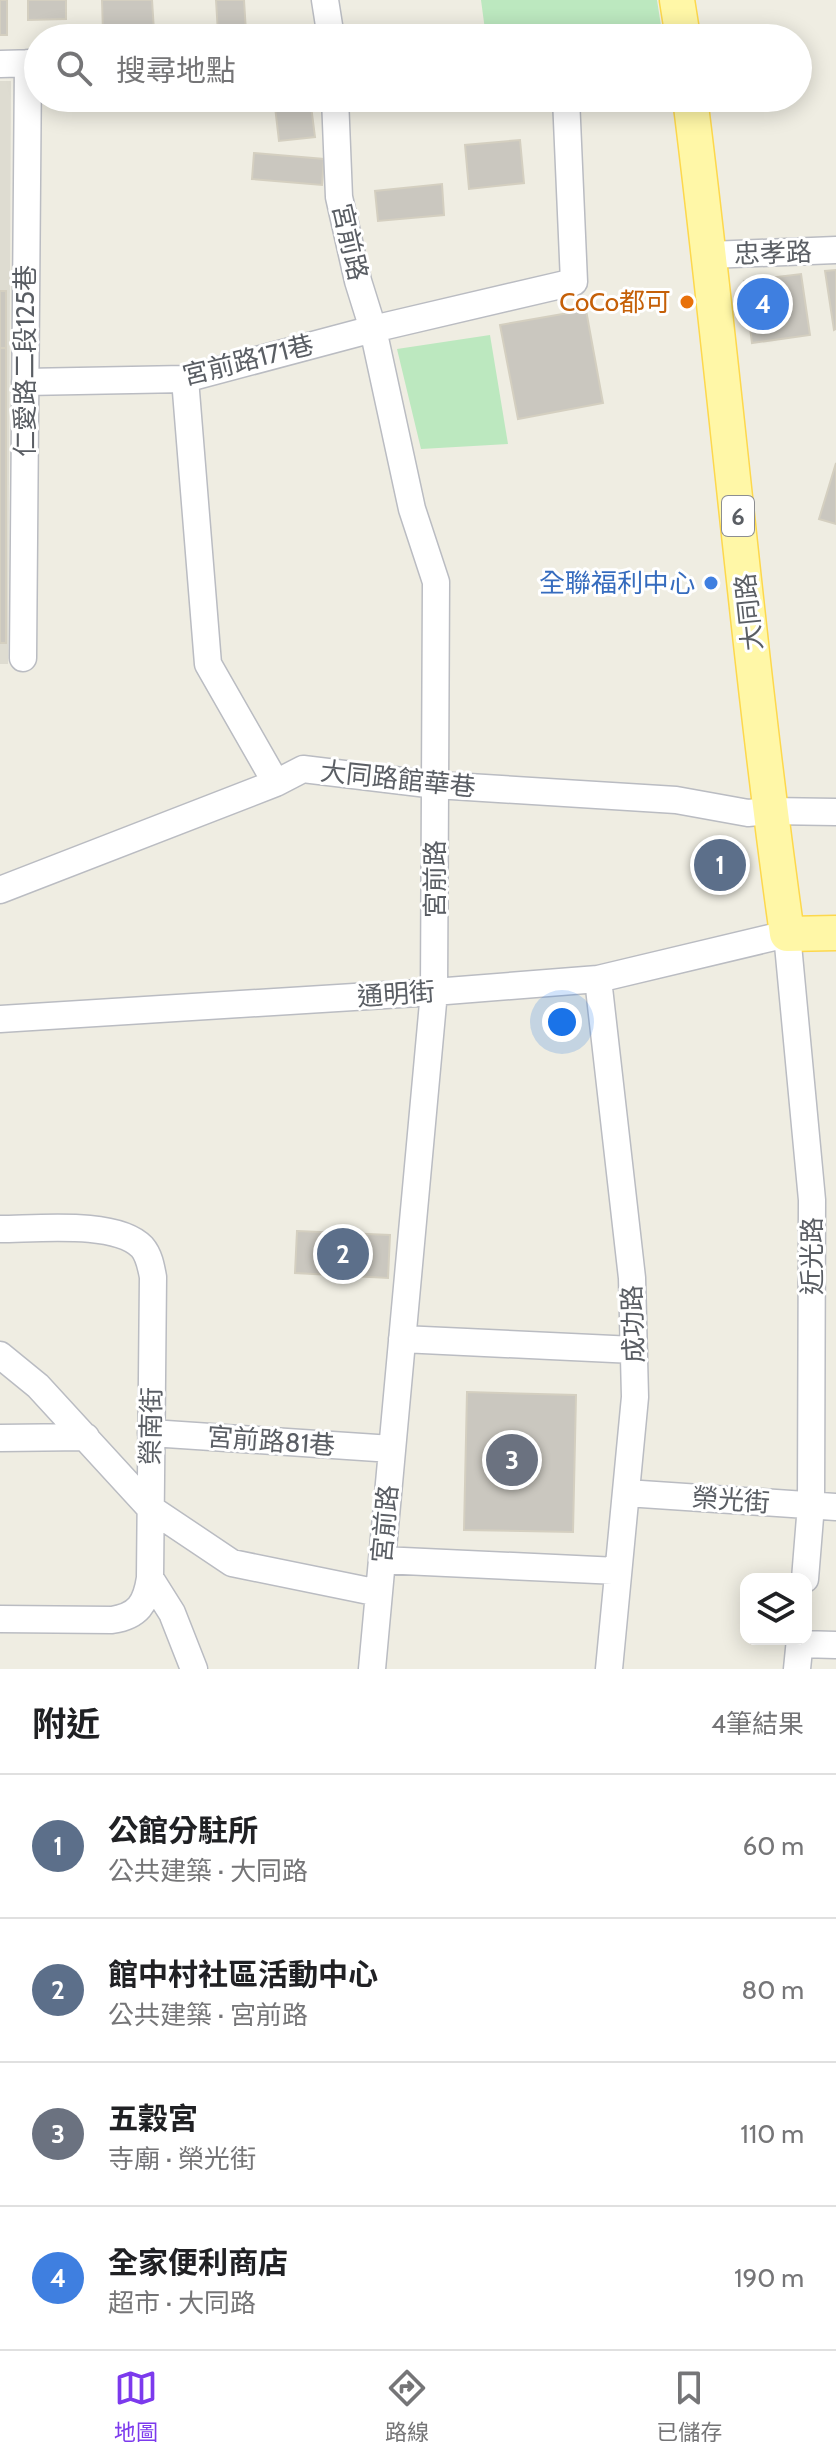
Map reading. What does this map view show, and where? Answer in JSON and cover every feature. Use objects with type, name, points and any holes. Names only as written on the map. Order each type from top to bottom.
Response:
[{"type":"main road","points":[[677,0],[681,24]]},
{"type":"main road","name":"大同路","points":[[692,112],[770,811],[787,934]]},
{"type":"main road","points":[[787,934],[836,933]]},
{"type":"street","points":[[325,0],[329,24]]},
{"type":"street","points":[[0,64],[24,63]]},
{"type":"street","name":"仁愛路二段125巷","points":[[23,658],[25,382],[32,112]]},
{"type":"street","name":"宮前路","points":[[336,112],[339,197],[358,281],[373,329],[412,509],[436,582],[434,992],[372,1669]]},
{"type":"street","name":"宮前路171巷","points":[[25,382],[185,379],[373,329],[574,282],[567,112]]},
{"type":"street","name":"忠孝路","points":[[710,255],[836,250]]},
{"type":"street","points":[[185,379],[208,664],[276,783]]},
{"type":"street","name":"大同路館華巷","points":[[0,890],[276,783],[303,769],[436,785],[676,800],[748,813],[836,812]]},
{"type":"street","name":"通明街","points":[[0,1019],[598,979],[787,934]]},
{"type":"street","name":"近光路","points":[[787,934],[812,1200],[824,1506],[807,1573]]},
{"type":"street","name":"成功路","points":[[598,979],[632,1278],[635,1397],[609,1669]]},
{"type":"street","name":"榮南街","points":[[0,1229],[98,1229],[116,1232],[142,1248],[150,1261],[153,1277],[148,1594],[140,1608],[128,1618],[0,1619]]},
{"type":"street","points":[[402,1339],[634,1350]]},
{"type":"street","points":[[0,1355],[38,1386],[150,1508],[232,1563],[379,1593]]},
{"type":"street","name":"宮前路81巷","points":[[151,1433],[392,1449]]},
{"type":"street","points":[[0,1438],[86,1437]]},
{"type":"street","name":"榮光街","points":[[626,1493],[824,1506]]},
{"type":"street","points":[[382,1560],[618,1571]]},
{"type":"street","points":[[150,1578],[172,1613],[194,1669]]},
{"type":"street","points":[[799,1651],[836,1645]]},
{"type":"shaded area","points":[[0,81],[11,81],[8,664],[0,664]]},
{"type":"green space","points":[[481,0],[657,0],[661,24],[484,24]]},
{"type":"green space","points":[[490,335],[508,444],[421,449],[397,349]]},
{"type":"building","points":[[0,0],[7,0],[7,35],[0,35]]},
{"type":"building","points":[[28,0],[66,0],[66,19],[28,20]]},
{"type":"building","points":[[102,0],[152,0],[154,24],[103,24]]},
{"type":"building","points":[[216,0],[244,0],[246,24],[217,24]]},
{"type":"building","points":[[276,112],[312,112],[315,137],[279,141]]},
{"type":"building","points":[[520,140],[524,183],[469,189],[465,145]]},
{"type":"building","points":[[254,153],[324,159],[322,185],[252,179]]},
{"type":"building","points":[[442,184],[444,215],[378,221],[375,191]]},
{"type":"building","points":[[836,270],[836,329],[834,330],[825,271]]},
{"type":"building","points":[[801,274],[810,335],[752,343],[744,281]]},
{"type":"building","points":[[0,291],[6,291],[6,348],[0,348]]},
{"type":"building","points":[[586,310],[603,403],[518,419],[500,325]]},
{"type":"building","points":[[0,348],[6,348],[6,643],[0,643]]},
{"type":"building","points":[[836,463],[836,524],[819,519]]},
{"type":"building","points":[[297,1231],[390,1235],[388,1278],[295,1273]]},
{"type":"building","points":[[467,1392],[576,1395],[573,1532],[464,1530]]},
{"type":"place","name":"CoCo都可","points":[[687,302]]},
{"type":"place","name":"全家便利商店","points":[[763,304]]},
{"type":"place","name":"全聯福利中心","points":[[711,583]]},
{"type":"place","name":"公館分駐所","points":[[720,865]]},
{"type":"place","name":"館中村社區活動中心","points":[[343,1254]]},
{"type":"place","name":"五穀宮","points":[[512,1460]]}]
